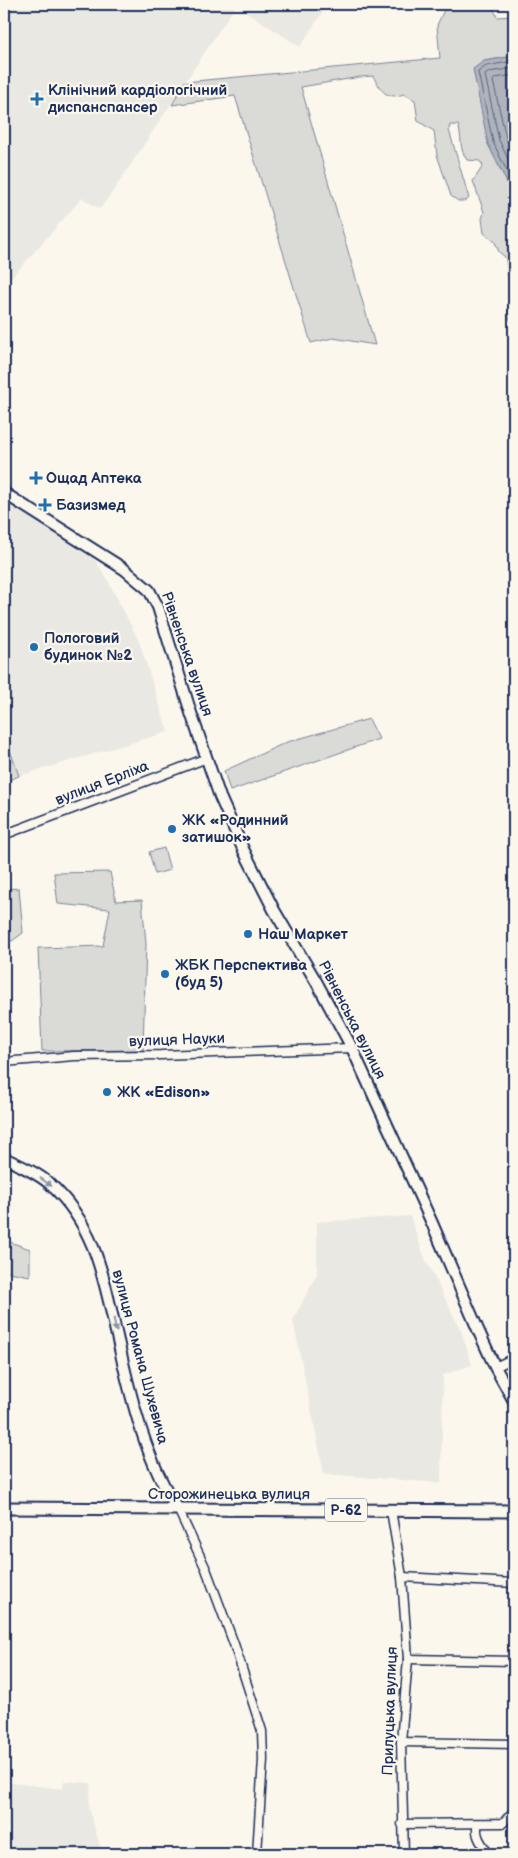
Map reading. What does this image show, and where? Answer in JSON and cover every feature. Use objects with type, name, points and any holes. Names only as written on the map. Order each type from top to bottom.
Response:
[{"type":"main road","name":"Сторожинецька вулиця","points":[[4,1508],[514,1510]]},
{"type":"street","name":"Рівненська вулиця","points":[[4,493],[124,570],[148,590],[158,607],[220,797],[274,910],[317,983],[352,1048],[495,1367],[514,1401]]},
{"type":"street","name":"вулиця Ерліха","points":[[6,834],[207,758]]},
{"type":"street","name":"вулиця Науки","points":[[4,1062],[74,1056],[161,1055],[352,1048]]},
{"type":"street","name":"вулиця Романа Шухевича","points":[[4,1158],[49,1182],[66,1200],[88,1233],[104,1278],[118,1344],[140,1424],[168,1495],[178,1510],[206,1568],[234,1644],[262,1731],[263,1759],[257,1854]]},
{"type":"street","points":[[495,1367],[514,1358]]},
{"type":"street","name":"Прилуцька вулиця","points":[[391,1510],[402,1577],[408,1659],[401,1742],[404,1854]]},
{"type":"street","points":[[402,1577],[514,1583]]},
{"type":"street","points":[[408,1659],[514,1661]]},
{"type":"street","points":[[401,1742],[514,1744]]},
{"type":"street","points":[[402,1824],[503,1823],[514,1812]]},
{"type":"street","points":[[478,1824],[476,1829],[478,1840],[487,1854]]},
{"type":"shaded area","points":[[4,4],[328,4],[300,47],[236,5],[100,209],[82,198],[4,286]]},
{"type":"shaded area","points":[[447,4],[492,4],[497,17],[513,16],[514,4],[514,56],[484,61],[488,144],[514,197],[514,320],[510,320],[508,316],[510,293],[506,260],[499,252],[495,242],[484,233],[482,219],[484,212],[473,181],[483,166],[480,161],[467,160],[462,151],[458,125],[450,125],[449,130],[469,198],[466,201],[458,201],[451,196],[437,155],[434,131],[418,121],[415,100],[404,94],[398,96],[388,95],[382,90],[373,76],[360,77],[301,87],[375,345],[333,338],[311,343],[235,96],[172,105],[184,82],[440,58],[437,25]]},
{"type":"shaded area","points":[[4,498],[95,560],[106,577],[139,641],[168,732],[19,776],[4,733]]},
{"type":"shaded area","points":[[369,719],[379,739],[230,791],[224,771],[287,742]]},
{"type":"shaded area","points":[[4,733],[19,776],[4,782]]},
{"type":"shaded area","points":[[164,848],[170,870],[155,874],[149,852]]},
{"type":"shaded area","points":[[110,872],[116,901],[142,900],[146,943],[143,1050],[42,1051],[38,948],[103,946],[110,909],[58,904],[54,873]]},
{"type":"shaded area","points":[[19,888],[23,933],[12,941],[4,938],[4,889]]},
{"type":"shaded area","points":[[410,1216],[424,1256],[461,1331],[472,1365],[443,1375],[441,1483],[324,1474],[293,1320],[317,1274],[317,1222]]},
{"type":"shaded area","points":[[4,1240],[30,1249],[30,1276],[4,1271]]},
{"type":"shaded area","points":[[64,1781],[91,1783],[89,1808],[102,1854],[4,1854],[4,1782],[63,1789]]},
{"type":"water","points":[[514,56],[514,197],[488,144],[473,69],[484,61]]},
{"type":"place","name":"Клінічний кардіологічний диспанспансер","points":[[37,99]]},
{"type":"place","name":"Ощад Аптека","points":[[36,478]]},
{"type":"place","name":"Базизмед","points":[[45,505]]},
{"type":"place","name":"Пологовий будинок №2","points":[[34,647]]},
{"type":"place","name":"ЖК «Родинний затишок»","points":[[172,829]]},
{"type":"place","name":"Наш Маркет","points":[[248,934]]},
{"type":"place","name":"ЖБК Перспектива (буд 5)","points":[[165,974]]},
{"type":"place","name":"ЖК «Edison»","points":[[107,1092]]}]
